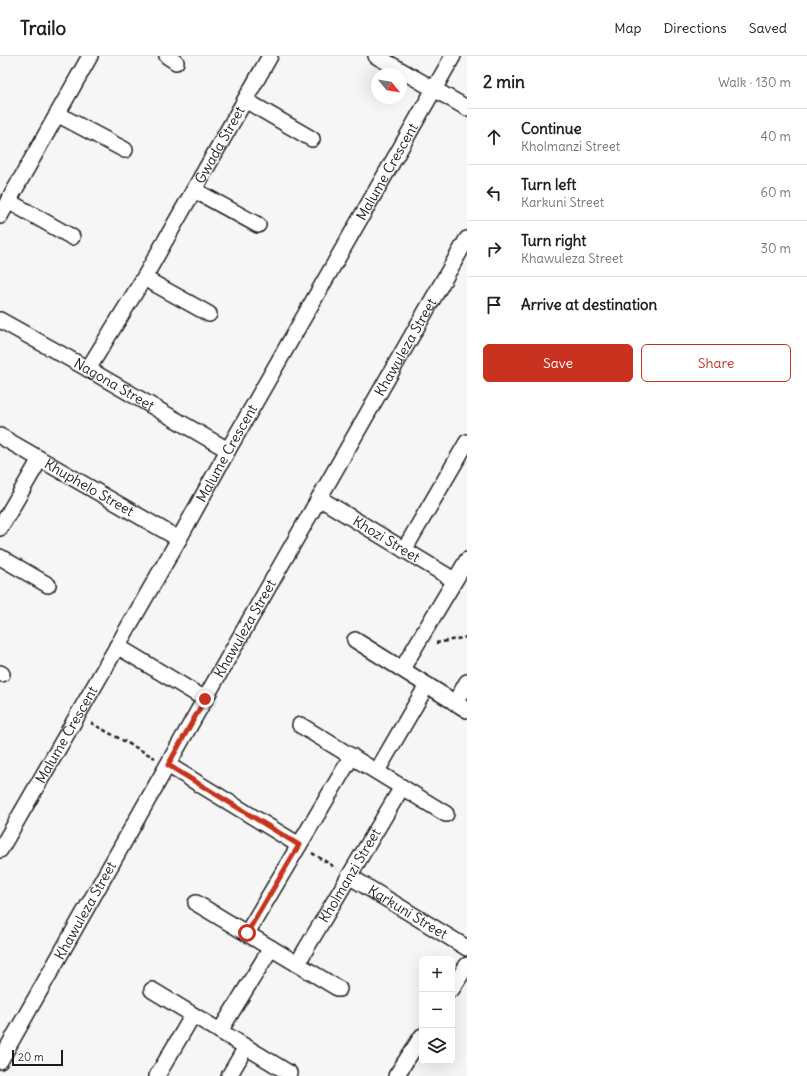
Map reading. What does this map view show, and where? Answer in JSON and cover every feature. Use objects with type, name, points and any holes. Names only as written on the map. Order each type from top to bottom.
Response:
[{"type":"street","points":[[0,216],[90,56]]},
{"type":"street","name":"Gwada Street","points":[[88,369],[144,278],[270,56]]},
{"type":"street","points":[[376,56],[467,108]]},
{"type":"street","name":"Malume Crescent","points":[[0,850],[179,539],[228,450],[453,56]]},
{"type":"street","name":"Gwada Street","points":[[245,100],[312,139]]},
{"type":"street","points":[[58,114],[125,150]]},
{"type":"street","name":"Gwada Street","points":[[194,190],[258,225]]},
{"type":"street","points":[[8,201],[72,237]]},
{"type":"street","name":"Khawuleza Street","points":[[0,1061],[467,239]]},
{"type":"street","points":[[144,278],[209,314]]},
{"type":"street","name":"Nagona Street","points":[[0,320],[228,450]]},
{"type":"street","name":"Khuphelo Street","points":[[0,436],[179,539]]},
{"type":"street","points":[[404,550],[467,442]]},
{"type":"street","points":[[0,528],[40,459]]},
{"type":"street","name":"Khozi Street","points":[[319,498],[454,580]]},
{"type":"street","points":[[0,557],[48,585]]},
{"type":"street","points":[[402,669],[467,560]]},
{"type":"street","points":[[355,640],[461,706],[467,682]]},
{"type":"street","points":[[117,646],[205,699]]},
{"type":"street","points":[[376,771],[427,685]]},
{"type":"street","points":[[300,725],[446,814]]},
{"type":"street","points":[[247,933],[352,756]]},
{"type":"street","points":[[168,765],[299,845]]},
{"type":"street","name":"Kholmanzi Street","points":[[297,964],[402,787]]},
{"type":"street","name":"Karkuni Street","points":[[349,876],[467,948]]},
{"type":"street","points":[[196,903],[339,989]]},
{"type":"street","points":[[220,1031],[272,948]]},
{"type":"street","points":[[455,984],[467,965]]},
{"type":"street","points":[[152,990],[289,1073]]},
{"type":"street","points":[[157,1076],[193,1015]]},
{"type":"street","points":[[396,1076],[419,1041]]},
{"type":"street","points":[[229,1076],[246,1047]]},
{"type":"path","points":[[415,647],[467,637]]},
{"type":"path","points":[[78,715],[168,765]]},
{"type":"path","points":[[299,845],[349,876]]},
{"type":"route","points":[[205,699],[168,765],[299,845],[247,933]]}]
